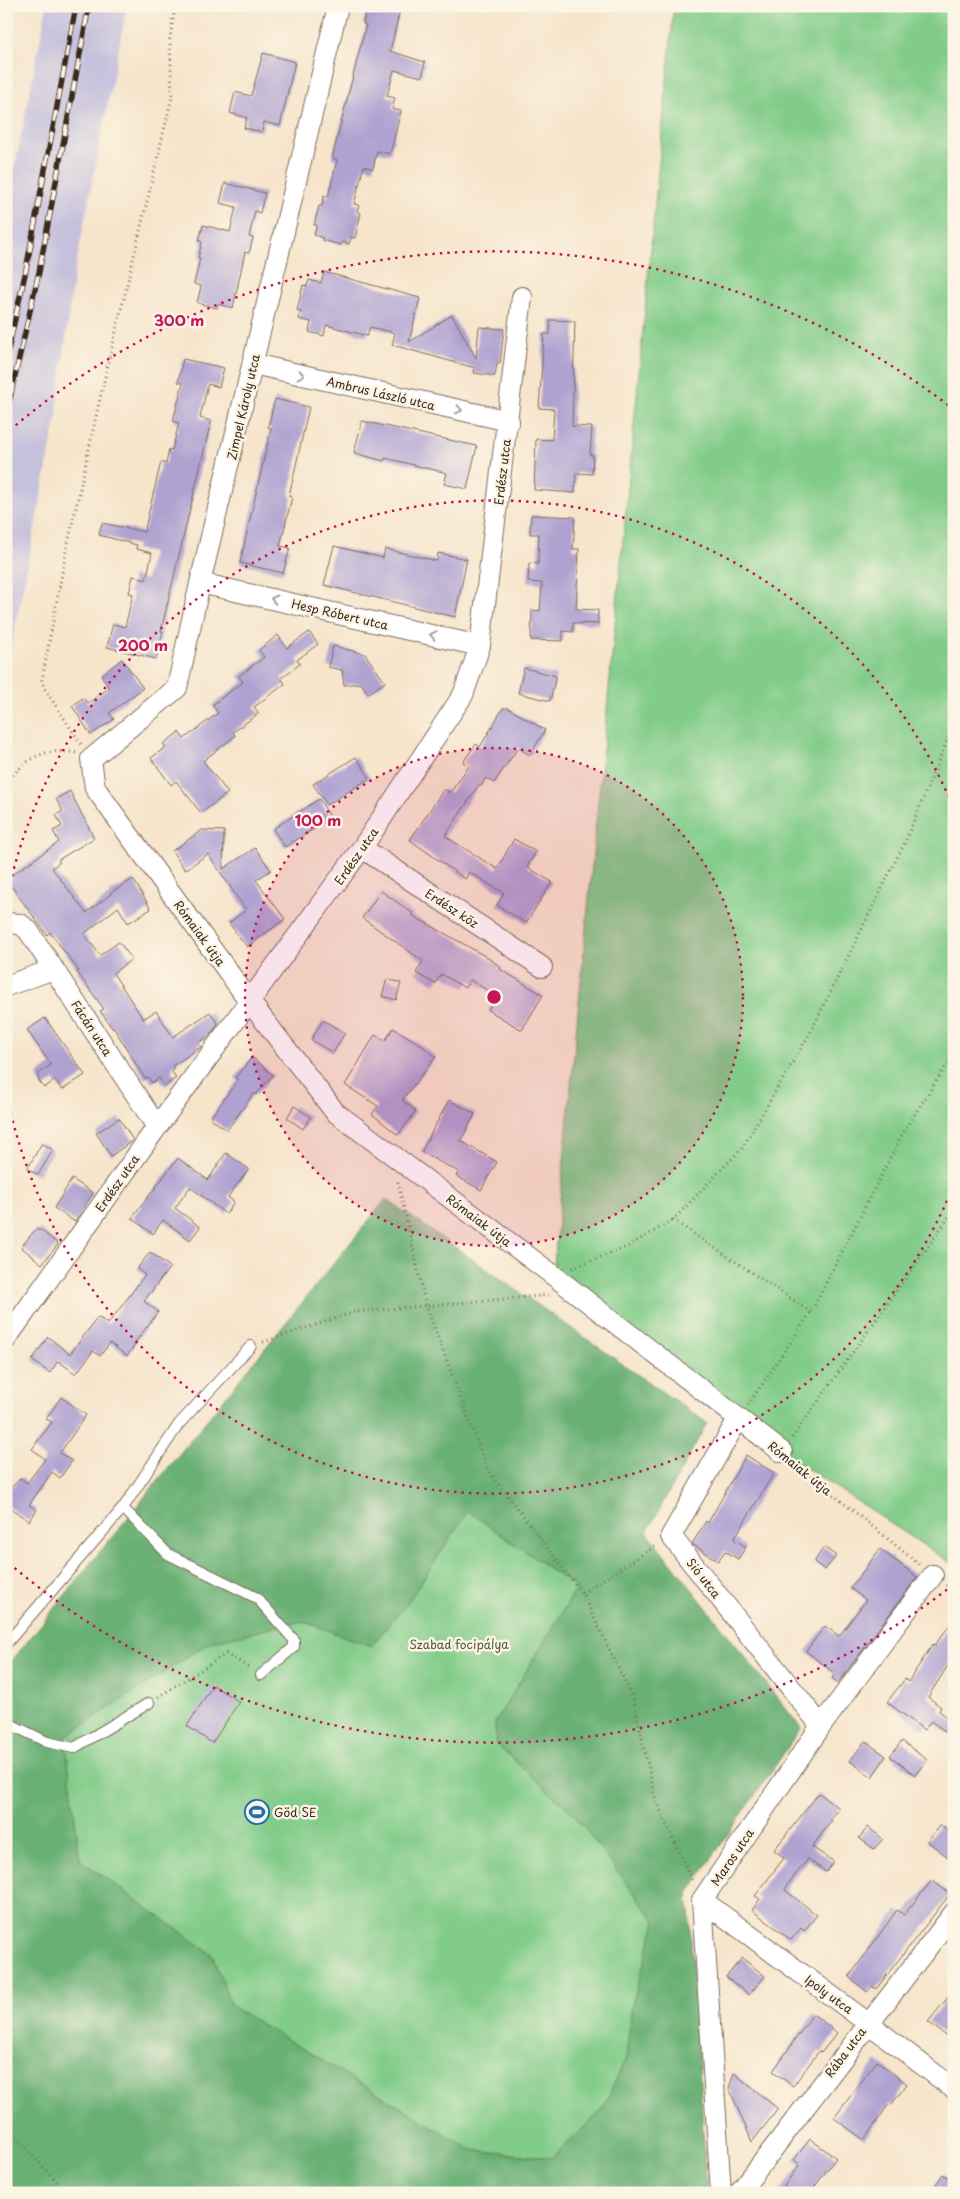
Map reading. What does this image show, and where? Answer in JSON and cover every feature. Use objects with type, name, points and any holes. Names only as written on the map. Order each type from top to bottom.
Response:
[{"type":"street","name":"Zimpel Károly utca","points":[[91,765],[177,688],[200,582],[338,6]]},
{"type":"street","name":"Erdész utca","points":[[6,1339],[157,1126],[362,848],[463,695],[480,646],[509,421],[522,297]]},
{"type":"street","name":"Ambrus László utca","points":[[253,364],[509,421]]},
{"type":"street","name":"Hesp Róbert utca","points":[[200,582],[480,646]]},
{"type":"street","name":"Rómaiak útja","points":[[91,765],[95,788],[250,1002],[335,1112],[576,1293],[782,1452]]},
{"type":"street","name":"Erdész köz","points":[[362,848],[542,967]]},
{"type":"street","name":"Fácán utca","points":[[6,923],[20,924],[28,930],[157,1126]]},
{"type":"street","points":[[6,986],[54,969]]},
{"type":"street","points":[[671,1536],[738,1419]]},
{"type":"street","name":"Sió utca","points":[[671,1536],[822,1726]]},
{"type":"street","name":"Maros utca","points":[[702,1900],[822,1726],[933,1575]]},
{"type":"street","points":[[702,1900],[720,2193]]},
{"type":"street","name":"Ipoly utca","points":[[702,1900],[954,2089]]},
{"type":"street","name":"Rába utca","points":[[739,2193],[954,1913]]},
{"type":"lane","points":[[6,1644],[123,1508],[179,1424],[251,1346]]},
{"type":"lane","points":[[123,1508],[168,1554],[257,1598],[294,1640],[294,1647],[261,1675]]},
{"type":"lane","points":[[6,1722],[47,1742],[74,1748],[149,1703]]},
{"type":"path","points":[[91,765],[44,688],[42,680],[66,552],[102,390],[172,97],[170,39],[175,6]]},
{"type":"path","points":[[552,1275],[627,1247],[673,1220],[742,1148],[810,1032],[905,842],[954,724]]},
{"type":"path","points":[[6,783],[30,759],[53,750],[75,753],[91,765]]},
{"type":"path","points":[[738,1419],[811,1312],[905,1129],[954,1054]]},
{"type":"path","points":[[391,1154],[426,1306],[488,1470],[582,1593],[633,1698],[656,1801],[702,1900]]},
{"type":"path","points":[[782,1452],[954,1210]]},
{"type":"path","points":[[673,1220],[811,1312]]},
{"type":"path","points":[[251,1346],[355,1312],[576,1293]]},
{"type":"path","name":"Rómaiak útja","points":[[782,1452],[954,1590]]},
{"type":"path","points":[[582,1593],[671,1536]]},
{"type":"path","points":[[149,1703],[226,1654],[261,1675]]},
{"type":"path","points":[[6,2126],[66,2193]]},
{"type":"shaded area","points":[[47,6],[127,6],[73,279],[56,421],[6,674],[6,212]]},
{"type":"green space","points":[[674,6],[954,6],[954,1565],[782,1452],[553,1275]]},
{"type":"green space","points":[[386,1199],[707,1423],[647,1532],[801,1728],[688,1893],[707,2193],[6,2193],[6,1668]],"holes":[[[468,1511],[577,1588],[495,1723],[496,1744],[575,1815],[656,1922],[632,2005],[626,2058],[601,2112],[551,2158],[472,2150],[231,2006],[212,1954],[80,1860],[65,1737],[210,1642],[302,1621],[371,1646],[408,1602]]]},
{"type":"green space","name":"Szabad focipálya","points":[[468,1511],[577,1588],[495,1722],[496,1744],[575,1815],[656,1922],[632,2005],[626,2058],[601,2112],[551,2158],[472,2150],[231,2006],[211,1954],[80,1860],[65,1737],[210,1642],[302,1621],[371,1646],[408,1602]]},
{"type":"building","points":[[367,6],[401,6],[390,51],[425,62],[422,77],[394,70],[387,96],[395,98],[392,109],[401,111],[390,154],[377,151],[373,169],[364,166],[354,204],[359,205],[357,212],[361,213],[355,238],[351,237],[349,244],[342,242],[341,245],[322,240],[323,238],[314,235],[317,225],[314,225],[324,196],[328,197],[337,160],[332,158],[366,25],[363,24]]},
{"type":"building","points":[[263,53],[295,62],[280,126],[264,122],[262,132],[244,128],[247,118],[230,113],[235,92],[251,96]]},
{"type":"building","points":[[225,183],[265,193],[260,213],[255,211],[249,237],[253,238],[249,253],[245,252],[233,308],[218,304],[217,308],[197,303],[201,286],[194,284],[200,258],[198,258],[202,242],[199,241],[203,225],[230,232],[236,207],[220,203]]},
{"type":"building","points":[[324,272],[420,298],[409,342],[452,315],[476,358],[479,327],[504,329],[500,363],[497,363],[495,376],[474,373],[475,368],[392,345],[395,333],[370,327],[367,336],[326,325],[324,336],[309,332],[311,322],[299,319],[301,312],[297,311],[303,285],[307,286],[309,280],[321,283]]},
{"type":"building","points":[[550,320],[575,321],[572,426],[592,427],[590,455],[593,455],[592,474],[576,473],[575,493],[534,490],[536,439],[552,440],[554,409],[539,408],[544,334],[550,334]]},
{"type":"building","points":[[183,359],[224,368],[219,387],[208,384],[200,418],[211,421],[156,659],[107,647],[113,624],[125,627],[133,594],[129,593],[133,576],[146,580],[152,553],[136,549],[137,545],[99,535],[102,523],[144,532],[161,462],[166,464],[169,449],[172,450],[179,423],[173,421],[183,383],[178,382]]},
{"type":"building","points":[[275,399],[309,407],[289,496],[292,497],[280,546],[290,548],[283,573],[240,563],[271,428],[268,427]]},
{"type":"building","points":[[362,421],[477,446],[467,489],[444,484],[447,473],[385,458],[384,461],[354,453]]},
{"type":"building","points":[[531,515],[575,517],[573,549],[579,549],[576,609],[598,610],[598,624],[573,623],[573,632],[563,631],[563,641],[531,640],[532,610],[540,611],[542,583],[528,582],[529,563],[538,564],[539,534],[530,534]]},
{"type":"building","points":[[334,546],[383,558],[385,549],[437,561],[438,553],[467,559],[455,617],[324,585]]},
{"type":"building","points":[[309,632],[318,644],[297,660],[300,664],[281,678],[285,684],[254,707],[259,713],[233,732],[235,736],[203,761],[228,793],[201,813],[176,781],[171,785],[151,758],[166,747],[163,744],[179,732],[184,739],[218,713],[212,705],[243,682],[239,676],[264,657],[259,650],[278,635],[287,648]]},
{"type":"building","points":[[333,646],[365,654],[385,682],[368,694],[361,683],[344,685],[342,670],[328,667]]},
{"type":"building","points":[[122,659],[143,688],[109,713],[114,719],[91,735],[72,706],[83,698],[88,703],[109,688],[101,675]]},
{"type":"building","points":[[524,668],[556,676],[550,701],[518,693]]},
{"type":"building","points":[[503,708],[508,708],[545,730],[530,755],[518,748],[494,783],[486,778],[481,786],[479,785],[445,836],[497,869],[514,839],[536,852],[527,867],[552,882],[526,923],[497,905],[504,893],[469,872],[465,879],[410,840],[444,789],[450,793],[469,766],[463,762],[476,744],[480,747]]},
{"type":"building","points":[[356,757],[370,778],[327,805],[313,784]]},
{"type":"building","points":[[70,791],[94,838],[58,860],[60,862],[52,868],[86,913],[110,893],[133,879],[151,909],[128,923],[118,907],[84,934],[100,955],[119,942],[132,959],[113,973],[143,1019],[156,1011],[173,1037],[210,1012],[218,1024],[210,1035],[198,1043],[201,1047],[172,1066],[174,1068],[171,1070],[176,1078],[165,1086],[159,1078],[152,1083],[148,1077],[145,1079],[114,1028],[100,1011],[104,1009],[77,972],[79,971],[50,932],[47,935],[6,879],[59,842],[53,831],[62,826],[56,815],[63,811],[56,799]]},
{"type":"building","points":[[319,799],[331,818],[285,847],[273,829]]},
{"type":"building","points":[[202,830],[224,831],[223,869],[255,848],[271,870],[256,880],[285,919],[247,947],[229,923],[246,910],[208,854],[185,870],[172,851]]},
{"type":"building","points":[[381,891],[414,914],[412,915],[485,956],[501,967],[500,969],[543,995],[522,1030],[488,1010],[497,996],[470,980],[465,988],[441,974],[435,984],[416,973],[423,961],[362,918]]},
{"type":"building","points":[[387,979],[401,983],[396,1000],[382,996]]},
{"type":"building","points":[[45,1018],[85,1075],[62,1090],[55,1080],[44,1088],[38,1079],[38,1074],[51,1065],[27,1030]]},
{"type":"building","points":[[323,1020],[345,1033],[333,1053],[311,1040]]},
{"type":"building","points":[[393,1028],[420,1044],[436,1057],[402,1100],[416,1111],[398,1135],[372,1114],[378,1106],[345,1085],[375,1035],[385,1041]]},
{"type":"building","points":[[252,1057],[273,1075],[256,1095],[254,1093],[227,1130],[210,1118],[238,1080],[235,1078]]},
{"type":"building","points":[[449,1100],[475,1114],[461,1141],[497,1162],[481,1190],[456,1176],[459,1172],[421,1152]]},
{"type":"building","points":[[294,1106],[311,1117],[303,1129],[287,1118]]},
{"type":"building","points":[[119,1118],[133,1140],[111,1156],[96,1133]]},
{"type":"building","points":[[42,1143],[53,1150],[38,1175],[27,1169]]},
{"type":"building","points":[[226,1153],[249,1169],[228,1197],[234,1202],[226,1214],[190,1187],[175,1208],[200,1227],[190,1240],[163,1220],[153,1234],[132,1218],[178,1158],[208,1180]]},
{"type":"building","points":[[72,1179],[93,1193],[75,1222],[54,1208]]},
{"type":"building","points":[[35,1230],[41,1230],[58,1244],[42,1264],[21,1247]]},
{"type":"building","points":[[150,1252],[170,1267],[144,1301],[158,1312],[127,1356],[110,1343],[100,1356],[93,1351],[76,1374],[58,1361],[50,1373],[32,1360],[48,1337],[70,1354],[98,1317],[108,1324],[145,1275],[137,1269]]},
{"type":"building","points":[[61,1397],[86,1415],[60,1453],[72,1461],[60,1478],[52,1472],[29,1505],[37,1510],[29,1521],[6,1505],[6,1492],[21,1478],[27,1483],[45,1459],[32,1449],[52,1422],[46,1419]]},
{"type":"building","points":[[746,1455],[774,1473],[734,1539],[746,1547],[738,1559],[725,1551],[718,1561],[692,1544],[706,1521],[708,1523]]},
{"type":"building","points":[[824,1547],[836,1556],[825,1570],[814,1562]]},
{"type":"building","points":[[880,1549],[917,1577],[838,1683],[832,1678],[835,1674],[806,1651],[825,1626],[839,1636],[866,1600],[850,1588]]},
{"type":"building","points":[[954,1619],[954,1656],[928,1697],[941,1707],[939,1711],[954,1722],[954,1738],[931,1721],[924,1730],[887,1702],[905,1679],[908,1682],[933,1644],[935,1645]]},
{"type":"building","points":[[213,1685],[239,1702],[212,1743],[187,1726]]},
{"type":"building","points":[[865,1741],[886,1756],[872,1777],[850,1761]]},
{"type":"building","points":[[902,1741],[927,1760],[915,1775],[890,1756]]},
{"type":"building","points":[[819,1793],[839,1808],[812,1847],[834,1862],[826,1872],[808,1859],[788,1884],[785,1890],[817,1915],[804,1931],[801,1928],[791,1940],[752,1910],[760,1899],[755,1896],[784,1858],[774,1850]]},
{"type":"building","points":[[940,1825],[954,1836],[954,1862],[927,1841]]},
{"type":"building","points":[[868,1827],[883,1839],[874,1849],[859,1838]]},
{"type":"building","points":[[932,1880],[950,1894],[876,1989],[872,1986],[867,1992],[849,1977],[897,1910],[904,1915]]},
{"type":"building","points":[[742,1958],[765,1976],[749,1995],[726,1977]]},
{"type":"building","points":[[954,1990],[954,2042],[928,2022]]},
{"type":"building","points":[[813,2014],[837,2033],[821,2053],[819,2051],[793,2086],[773,2071]]},
{"type":"building","points":[[877,2061],[907,2084],[891,2105],[889,2104],[864,2140],[834,2118]]},
{"type":"building","points":[[734,2073],[778,2109],[752,2142],[729,2088]]},
{"type":"building","points":[[810,2139],[836,2158],[810,2193],[779,2193],[800,2164],[794,2160]]},
{"type":"building","points":[[943,2174],[954,2182],[954,2193],[930,2193]]},
{"type":"railway","points":[[6,359],[26,270],[76,6]]},
{"type":"railway","points":[[6,415],[39,272],[89,6]]},
{"type":"place","name":"Göd SE","points":[[257,1812]]}]
